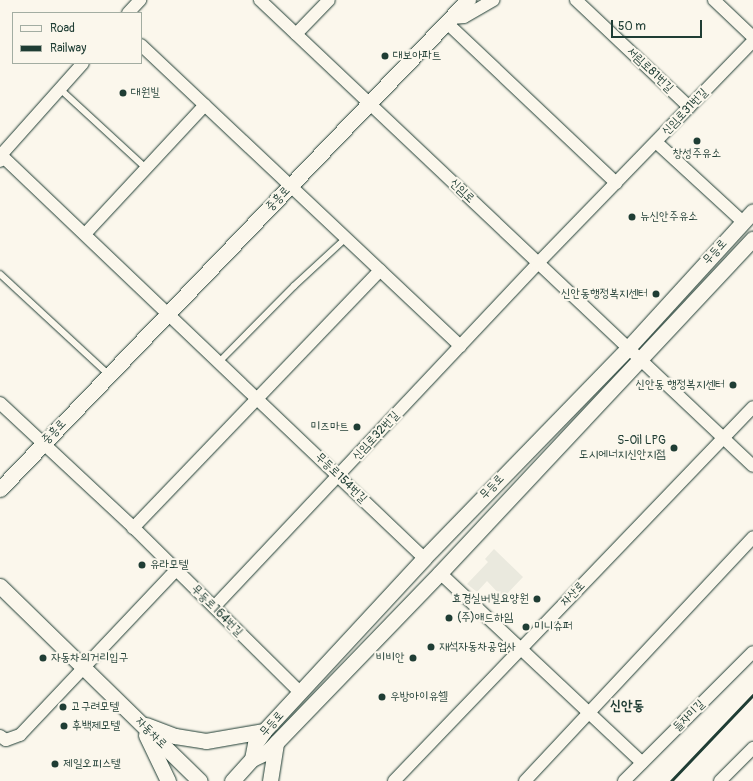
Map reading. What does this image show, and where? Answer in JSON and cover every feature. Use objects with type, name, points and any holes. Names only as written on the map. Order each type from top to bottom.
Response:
[{"type":"street","points":[[129,12],[140,0]]},
{"type":"street","name":"신임로","points":[[260,0],[370,103],[537,264],[753,466]]},
{"type":"street","points":[[296,34],[329,0]]},
{"type":"street","name":"중흥로","points":[[0,489],[468,0]]},
{"type":"street","points":[[449,21],[464,17],[493,0]]},
{"type":"street","name":"서림로81번길","points":[[576,0],[689,107]]},
{"type":"street","points":[[714,0],[753,37]]},
{"type":"street","points":[[449,21],[528,100],[616,183]]},
{"type":"street","name":"신임로31번길","points":[[537,264],[753,41]]},
{"type":"street","points":[[142,45],[460,346]]},
{"type":"street","points":[[0,157],[82,64]]},
{"type":"street","points":[[85,234],[205,105]]},
{"type":"street","name":"무등로","points":[[252,759],[255,744],[264,731],[301,693],[424,558],[628,348],[748,217],[656,142]]},
{"type":"street","name":"무등로154번길","points":[[0,157],[85,234],[424,558]]},
{"type":"street","name":"무등로","points":[[232,781],[252,759],[267,752],[440,573],[753,239]]},
{"type":"street","name":"신임로32번길","points":[[214,608],[537,264]]},
{"type":"street","points":[[134,528],[380,270]]},
{"type":"street","name":"무등로164번길","points":[[0,403],[134,528],[301,693]]},
{"type":"street","name":"자산로","points":[[394,781],[753,407]]},
{"type":"street","points":[[525,781],[753,537]]},
{"type":"street","points":[[0,736],[6,740],[20,735],[176,570]]},
{"type":"street","points":[[440,573],[642,763]]},
{"type":"street","name":"자동차로","points":[[0,586],[200,781]]},
{"type":"street","name":"들자미길","points":[[624,781],[753,652]]},
{"type":"street","points":[[141,723],[175,736],[206,741],[264,731]]},
{"type":"street","points":[[141,723],[168,781]]},
{"type":"street","points":[[270,781],[276,742]]},
{"type":"street","points":[[720,781],[753,748]]},
{"type":"lane","points":[[60,89],[146,168]]},
{"type":"lane","points":[[219,362],[294,286],[346,238]]},
{"type":"lane","points":[[0,274],[109,375]]},
{"type":"shaded area","points":[[494,549],[523,577],[503,598],[487,581],[477,592],[467,584],[488,562],[485,559]]},
{"type":"railway","points":[[671,781],[753,695]]},
{"type":"place","name":"대보아파트","points":[[385,56]]},
{"type":"place","name":"대원빌","points":[[123,93]]},
{"type":"place","name":"창성주유소","points":[[697,141]]},
{"type":"place","name":"뉴신안주유소","points":[[632,217]]},
{"type":"place","name":"신안동행정복지센터","points":[[656,294]]},
{"type":"place","name":"신안동 행정복지센터","points":[[733,385]]},
{"type":"place","name":"미즈마트","points":[[357,427]]},
{"type":"place","name":"S-Oil LPG 도시에너지신안지점","points":[[674,448]]},
{"type":"place","name":"유라모텔","points":[[142,565]]},
{"type":"place","name":"효경실버빌요양원","points":[[537,599]]},
{"type":"place","name":"(주)애드하임","points":[[449,618]]},
{"type":"place","name":"미니슈퍼","points":[[526,627]]},
{"type":"place","name":"재석자동차공업사","points":[[431,647]]},
{"type":"place","name":"자동차의거리입구","points":[[43,658]]},
{"type":"place","name":"비비안","points":[[413,658]]},
{"type":"place","name":"우방아이유쉘","points":[[382,697]]},
{"type":"place","name":"고구려모텔","points":[[63,707]]},
{"type":"place","name":"후백제모텔","points":[[64,726]]},
{"type":"place","name":"제일오피스텔","points":[[55,764]]},
{"type":"district","name":"신안동","points":[[627,706]]}]
